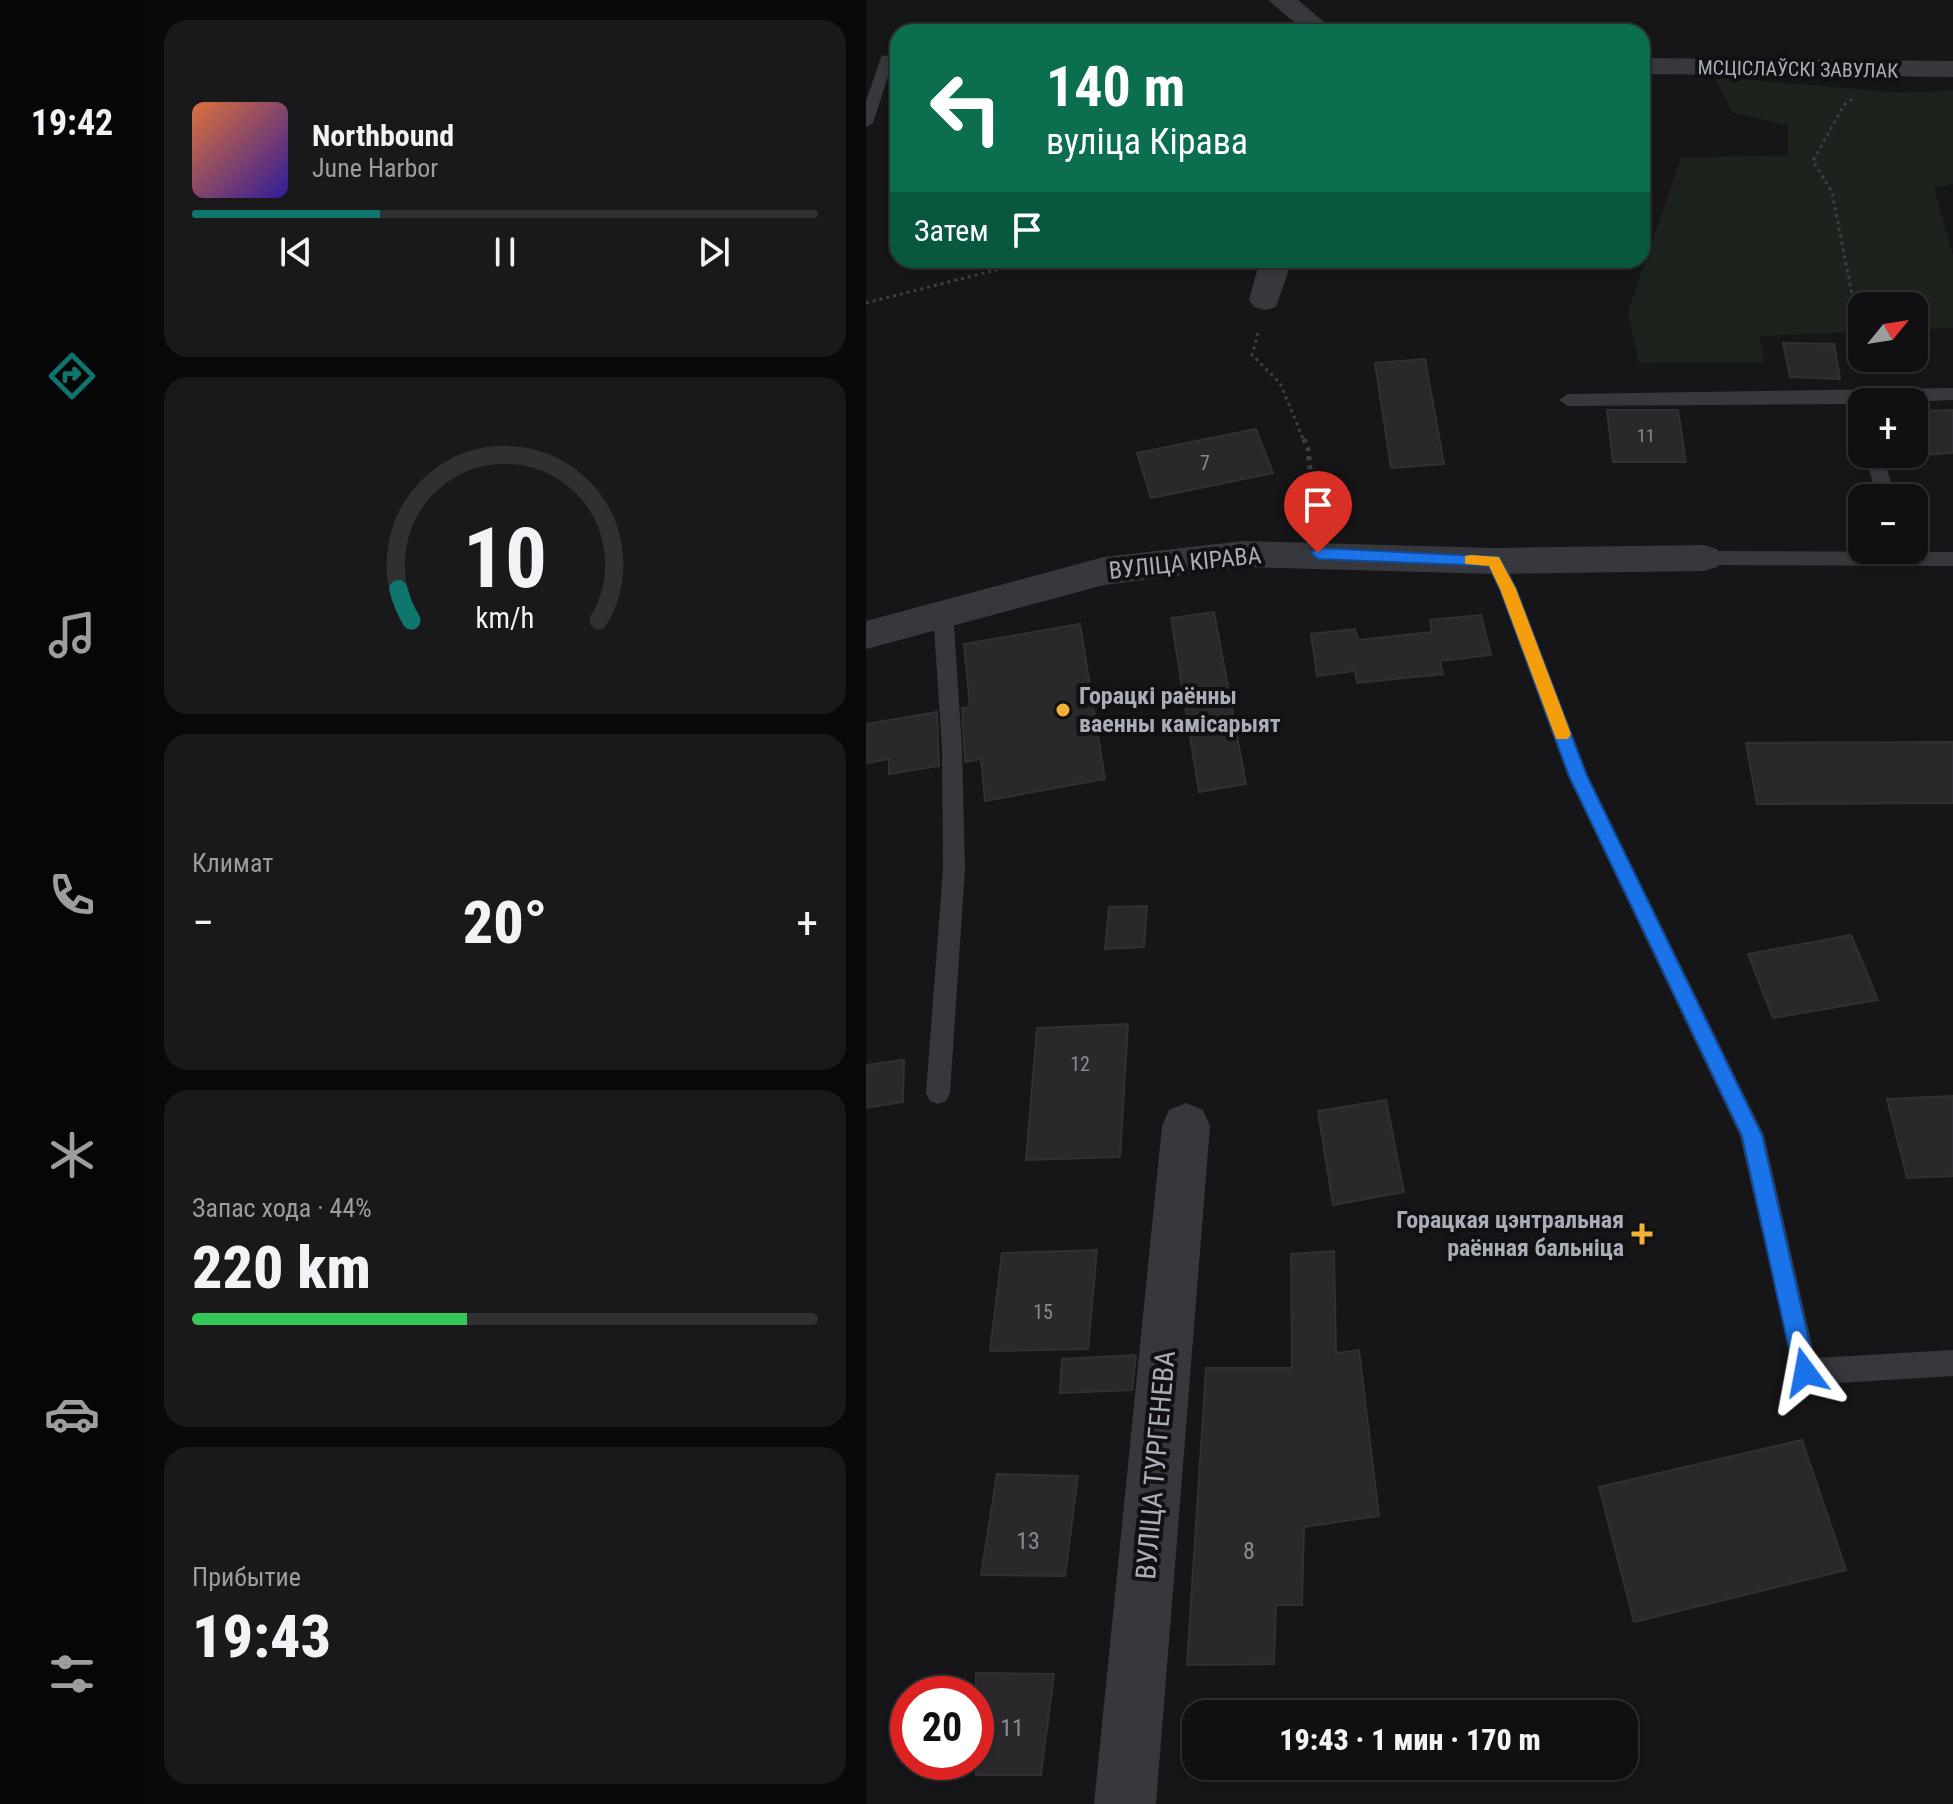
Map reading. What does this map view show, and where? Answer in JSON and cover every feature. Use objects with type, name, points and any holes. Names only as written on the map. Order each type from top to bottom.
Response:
[{"type":"street","points":[[1281,0],[1312,24]]},
{"type":"street","name":"МСЦІСЛАЎСКІ ЗАВУЛАК","points":[[1650,66],[1886,71],[1953,69]]},
{"type":"street","points":[[1265,300],[1274,268]]},
{"type":"street","name":"ВУЛІЦА КІРАВА","points":[[866,635],[1104,571],[1243,554],[1318,553],[1494,561],[1704,558]]},
{"type":"street","name":"ВУЛІЦА ТУРГЕНЕВА","points":[[1125,1804],[1186,1126]]},
{"type":"lane","points":[[866,123],[887,58]]},
{"type":"lane","points":[[1928,396],[1953,394]]},
{"type":"lane","points":[[1568,400],[1848,399]]},
{"type":"lane","points":[[1704,558],[1848,556]]},
{"type":"lane","points":[[1928,557],[1953,559]]},
{"type":"lane","points":[[1494,561],[1508,589],[1578,776],[1752,1135],[1805,1372],[1953,1363]]},
{"type":"lane","points":[[938,1093],[954,869],[952,748],[943,612]]},
{"type":"path","points":[[1851,292],[1832,192],[1813,161],[1844,105],[1886,71]]},
{"type":"path","points":[[866,303],[1004,268]]},
{"type":"path","points":[[1265,300],[1252,355],[1280,383],[1308,449],[1318,553]]},
{"type":"shaded area","points":[[1714,77],[1903,93],[1953,90],[1953,184],[1934,188],[1953,256],[1953,328],[1928,329],[1928,292],[1848,292],[1848,333],[1760,336],[1764,362],[1639,363],[1628,312],[1643,268],[1650,268],[1650,248],[1681,158],[1788,155],[1788,125],[1733,113]]},
{"type":"building","points":[[1783,343],[1834,344],[1840,379],[1790,377]]},
{"type":"building","points":[[1425,359],[1444,464],[1391,468],[1375,363]]},
{"type":"building","points":[[1607,410],[1678,410],[1686,462],[1613,462]]},
{"type":"building","points":[[1953,410],[1953,453],[1928,455],[1928,411]]},
{"type":"building","points":[[1256,429],[1273,473],[1151,498],[1137,453]]},
{"type":"building","points":[[1214,612],[1246,784],[1199,792],[1171,618]]},
{"type":"building","points":[[1481,615],[1491,655],[1440,661],[1443,674],[1357,683],[1355,671],[1317,676],[1311,634],[1355,629],[1358,640],[1432,632],[1430,620]]},
{"type":"building","name":"Горацкі раённы ваенны камісарыят","points":[[1080,624],[1105,779],[985,801],[981,759],[965,762],[962,708],[970,707],[964,644]]},
{"type":"building","points":[[937,712],[939,766],[889,774],[889,759],[866,763],[866,724]]},
{"type":"building","points":[[1953,742],[1953,803],[1757,804],[1746,743]]},
{"type":"building","points":[[1147,906],[1144,947],[1105,949],[1109,907]]},
{"type":"building","points":[[1851,935],[1878,1000],[1773,1018],[1748,954]]},
{"type":"building","points":[[1128,1024],[1120,1157],[1026,1160],[1037,1028]]},
{"type":"building","points":[[904,1060],[903,1102],[866,1108],[866,1065]]},
{"type":"building","points":[[1953,1096],[1953,1176],[1907,1178],[1887,1099]]},
{"type":"building","points":[[1386,1100],[1404,1192],[1333,1205],[1318,1111]]},
{"type":"building","points":[[1097,1250],[1088,1349],[990,1351],[1002,1253]]},
{"type":"building","points":[[1334,1251],[1336,1353],[1359,1350],[1379,1516],[1304,1527],[1302,1605],[1276,1605],[1274,1664],[1187,1665],[1206,1368],[1292,1368],[1291,1254]]},
{"type":"building","points":[[1136,1355],[1132,1390],[1060,1393],[1062,1359]]},
{"type":"building","points":[[1802,1440],[1846,1570],[1634,1622],[1599,1487]]},
{"type":"building","points":[[997,1474],[1078,1476],[1065,1576],[981,1575]]},
{"type":"building","points":[[976,1673],[1054,1674],[1041,1775],[994,1775],[994,1676],[976,1676]]},
{"type":"slow traffic","points":[[1471,560],[1494,561],[1508,589],[1562,734]]},
{"type":"place","name":"Горацкі раённы ваенны камісарыят","points":[[1063,710]]},
{"type":"place","name":"Горацкая цэнтральная раённая бальніца","points":[[1642,1234]]},
{"type":"route","points":[[1318,553],[1494,561],[1508,589],[1578,776],[1752,1135],[1805,1372]]}]
